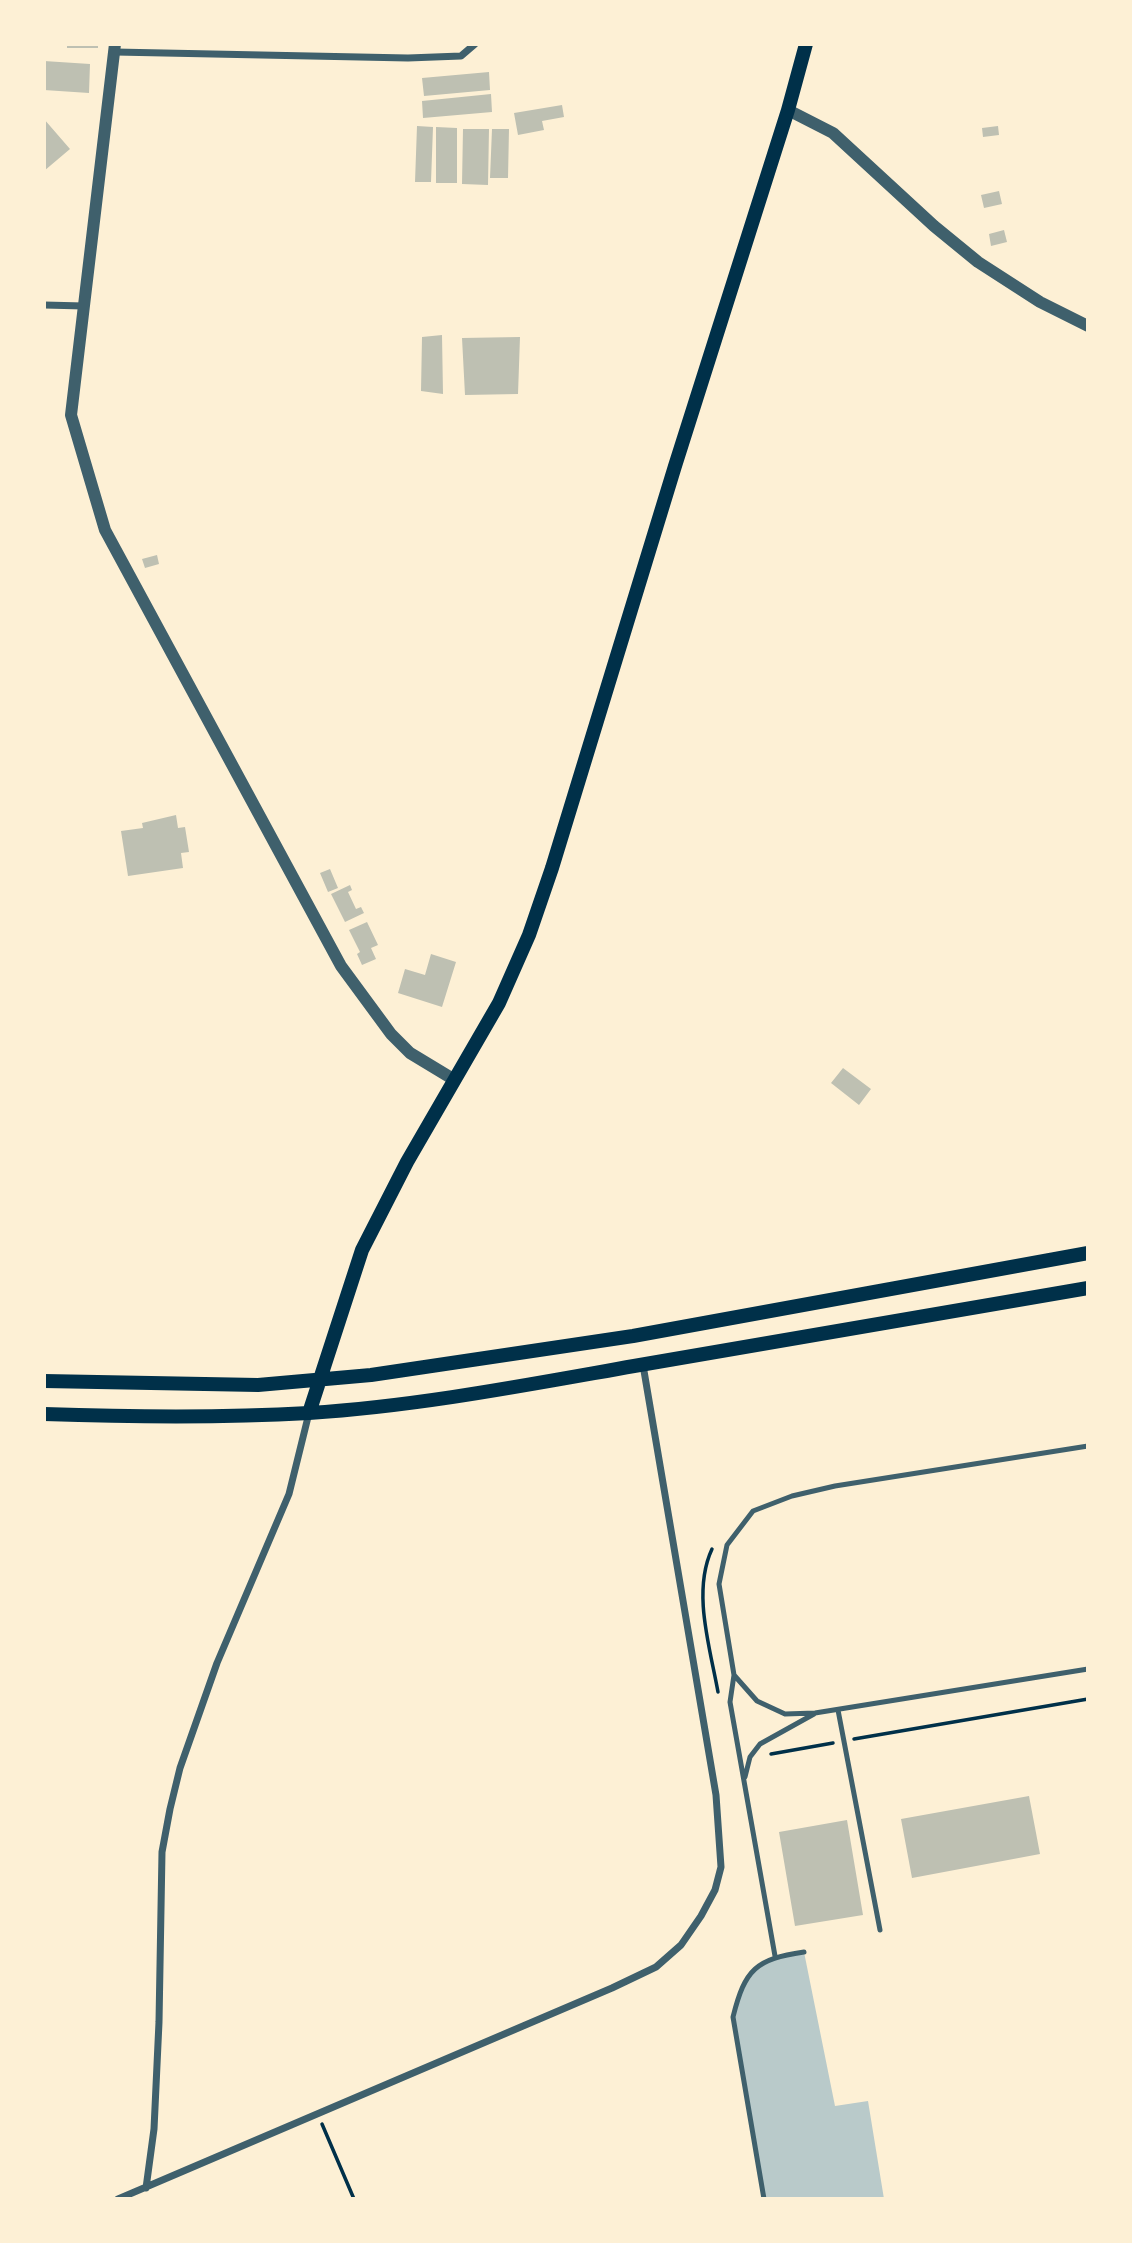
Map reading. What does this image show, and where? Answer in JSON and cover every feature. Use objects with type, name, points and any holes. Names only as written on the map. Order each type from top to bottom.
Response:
[{"type":"main road","points":[[309,1413],[362,1250],[382,1207],[499,1003],[536,913],[788,110],[806,44]]},
{"type":"main road","points":[[44,1381],[258,1385],[318,1381],[633,1336],[1088,1253]]},
{"type":"main road","points":[[44,1414],[137,1417],[309,1413],[490,1391],[1088,1288]]},
{"type":"street","points":[[453,1079],[411,1053],[391,1034],[341,966],[105,530],[71,415],[115,48],[408,58],[461,56],[475,44]]},
{"type":"street","points":[[788,110],[833,133],[934,226],[978,262],[1040,302],[1088,326]]},
{"type":"street","points":[[44,305],[84,306]]},
{"type":"street","points":[[118,2199],[656,1967],[681,1945],[701,1916],[715,1890],[721,1867],[716,1795],[643,1365]]},
{"type":"street","points":[[146,2188],[154,2129],[162,1852],[170,1809],[180,1768],[217,1663],[289,1494],[309,1413]]},
{"type":"lane","points":[[775,1956],[730,1702],[734,1675],[719,1584],[727,1545],[753,1511],[792,1496],[835,1486],[1088,1446]]},
{"type":"lane","points":[[734,1675],[757,1701],[785,1714],[838,1710],[1088,1669]]},
{"type":"lane","points":[[838,1710],[880,1930]]},
{"type":"lane","points":[[744,1780],[750,1757],[760,1744],[815,1713]]},
{"type":"lane","points":[[764,2199],[733,2017],[740,1989],[757,1967],[775,1956],[804,1952]]},
{"type":"path","points":[[750,1757],[1088,1699]]},
{"type":"path","points":[[318,2113],[354,2199]]},
{"type":"shaded area","points":[[804,1952],[835,2106],[868,2101],[884,2199],[764,2199],[733,2017],[742,1988],[755,1969],[774,1958]]},
{"type":"building","points":[[67,44],[98,44],[98,48],[67,48]]},
{"type":"building","points":[[44,61],[90,64],[89,93],[44,90]]},
{"type":"building","points":[[489,72],[490,90],[424,96],[422,78]]},
{"type":"building","points":[[491,94],[492,112],[423,118],[422,101]]},
{"type":"building","points":[[562,105],[564,117],[542,121],[544,130],[518,135],[514,113]]},
{"type":"building","points":[[44,119],[70,149],[44,171]]},
{"type":"building","points":[[417,126],[433,127],[431,182],[415,182]]},
{"type":"building","points":[[998,126],[999,135],[983,137],[982,128]]},
{"type":"building","points":[[436,127],[457,128],[457,183],[436,183]]},
{"type":"building","points":[[463,129],[489,129],[488,185],[462,184]]},
{"type":"building","points":[[492,129],[509,129],[508,178],[490,178]]},
{"type":"building","points":[[999,191],[1002,204],[984,208],[981,195]]},
{"type":"building","points":[[1004,230],[1007,242],[991,246],[989,234]]},
{"type":"building","points":[[442,335],[443,394],[421,391],[422,337]]},
{"type":"building","points":[[520,337],[518,394],[465,395],[462,338]]},
{"type":"building","points":[[157,555],[159,564],[145,568],[142,559]]},
{"type":"building","points":[[176,815],[178,828],[185,827],[189,852],[181,853],[183,868],[128,876],[121,831],[143,828],[142,823]]},
{"type":"building","points":[[330,869],[338,888],[328,892],[320,873]]},
{"type":"building","points":[[350,885],[352,890],[348,892],[356,909],[361,907],[364,913],[345,922],[331,894]]},
{"type":"building","points":[[367,922],[378,945],[371,948],[376,959],[362,965],[357,954],[360,952],[349,930]]},
{"type":"building","points":[[431,954],[456,962],[442,1007],[398,993],[405,969],[425,975]]},
{"type":"building","points":[[843,1068],[871,1089],[859,1105],[831,1083]]},
{"type":"building","points":[[1029,1796],[1040,1854],[912,1878],[901,1819]]},
{"type":"building","points":[[847,1820],[863,1915],[795,1926],[779,1832]]}]
